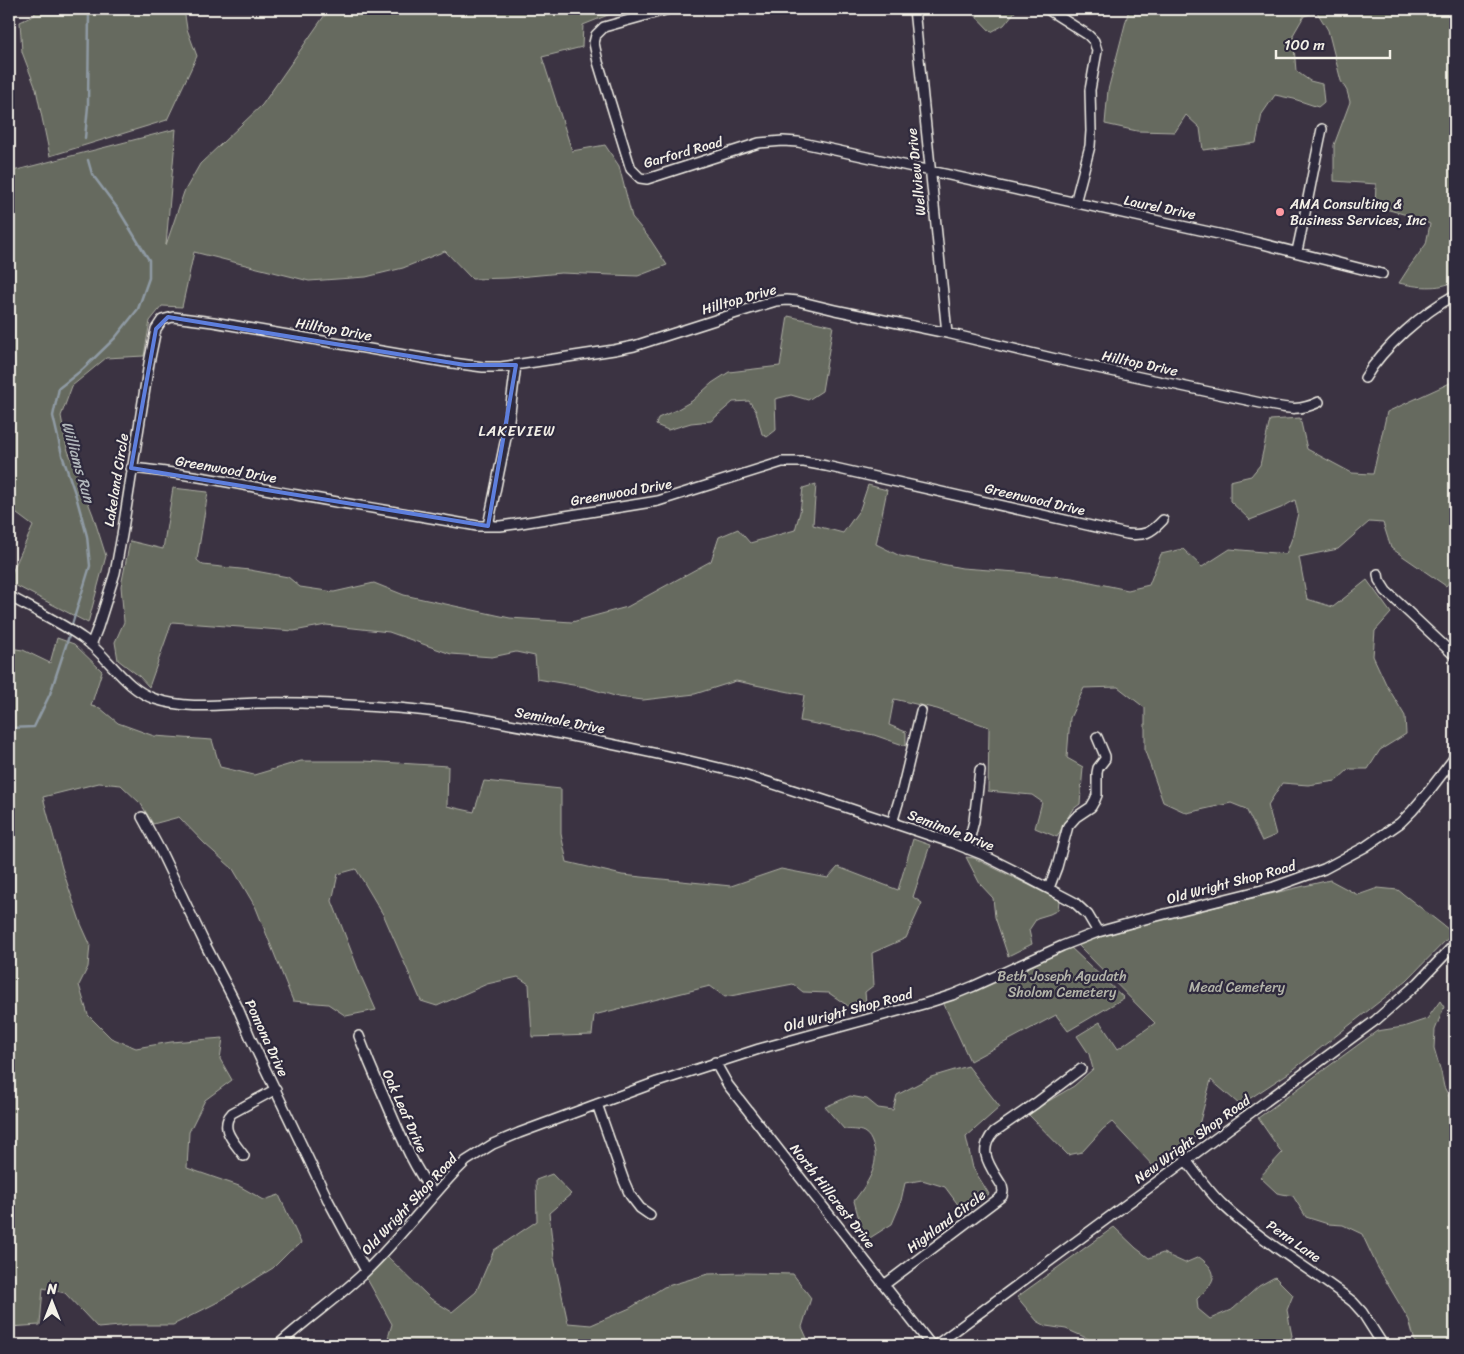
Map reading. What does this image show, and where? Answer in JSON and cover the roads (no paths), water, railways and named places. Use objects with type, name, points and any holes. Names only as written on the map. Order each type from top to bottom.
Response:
[{"type":"street","name":"Garford Road","points":[[669,9],[604,27],[596,34],[594,40],[598,62],[628,163],[640,178],[647,179],[759,143],[783,141],[804,143],[930,171]]},
{"type":"street","name":"Wellview Drive","points":[[914,9],[947,333]]},
{"type":"street","points":[[1047,9],[1088,34],[1094,41],[1097,51],[1090,90],[1090,146],[1075,203]]},
{"type":"street","points":[[1297,251],[1308,205],[1322,129]]},
{"type":"street","name":"Laurel Drive","points":[[930,171],[1297,251],[1382,274]]},
{"type":"street","points":[[1365,378],[1382,355],[1399,338],[1435,308],[1455,295]]},
{"type":"street","name":"Hilltop Drive","points":[[162,320],[173,316],[483,367],[516,365],[634,346],[776,301],[787,300],[947,333],[1060,360],[1284,408],[1300,409],[1319,402]]},
{"type":"street","name":"Lakeland Circle","points":[[91,645],[115,573],[150,355],[156,329],[162,320]]},
{"type":"street","points":[[488,526],[508,428],[516,365]]},
{"type":"street","name":"Greenwood Drive","points":[[132,468],[477,526],[515,524],[658,502],[782,462],[793,461],[835,468],[1127,534],[1151,532],[1163,520]]},
{"type":"street","points":[[1378,574],[1379,580],[1386,591],[1455,656]]},
{"type":"street","name":"Seminole Drive","points":[[9,596],[78,635],[140,692],[165,702],[188,705],[257,703],[426,710],[468,716],[715,766],[967,849],[1011,869],[1074,902],[1082,909],[1098,932]]},
{"type":"street","points":[[892,823],[921,711]]},
{"type":"street","points":[[1049,888],[1068,826],[1091,807],[1098,795],[1097,773],[1105,756],[1097,737]]},
{"type":"street","name":"Old Wright Shop Road","points":[[278,1345],[366,1271],[396,1240],[434,1194],[466,1161],[480,1151],[519,1133],[715,1062],[952,995],[1098,932],[1274,887],[1324,869],[1365,847],[1400,823],[1430,791],[1455,757]]},
{"type":"street","points":[[967,849],[974,821],[980,770]]},
{"type":"street","name":"Pomona Drive","points":[[142,817],[161,852],[328,1200],[366,1271]]},
{"type":"street","name":"New Wright Shop Road","points":[[936,1345],[1376,1020],[1418,983],[1455,944]]},
{"type":"street","name":"Oak Leaf Drive","points":[[360,1036],[370,1066],[402,1140],[418,1172],[434,1194]]},
{"type":"street","name":"North Hillcrest Drive","points":[[715,1062],[728,1085],[931,1345]]},
{"type":"street","name":"Highland Circle","points":[[884,1285],[1002,1196],[1002,1186],[985,1156],[989,1137],[1081,1069]]},
{"type":"street","points":[[244,1156],[227,1131],[227,1118],[232,1113],[276,1089]]},
{"type":"street","points":[[597,1104],[624,1182],[640,1208],[650,1214]]},
{"type":"street","name":"Penn Lane","points":[[1186,1160],[1212,1194],[1224,1206],[1258,1234],[1353,1302],[1362,1312],[1383,1345]]},
{"type":"waterway","name":"Williams Run","points":[[85,138],[88,106],[89,9]]},
{"type":"waterway","name":"Williams Run","points":[[71,628],[90,566],[87,536],[62,455],[53,416],[59,388],[83,369],[115,338],[138,309],[149,278],[149,260],[118,209],[92,174],[88,160]]},
{"type":"waterway","name":"Williams Run","points":[[9,728],[34,727],[50,694],[70,633]]},
{"type":"place","name":"AMA Consulting & Business Services, Inc","points":[[1280,212]]},
{"type":"district","name":"LAKEVIEW","points":[[517,431]]},
{"type":"park label","name":"Beth Joseph Agudath Sholom Cemetery","points":[[1062,984]]},
{"type":"park label","name":"Mead Cemetery","points":[[1237,987]]}]
